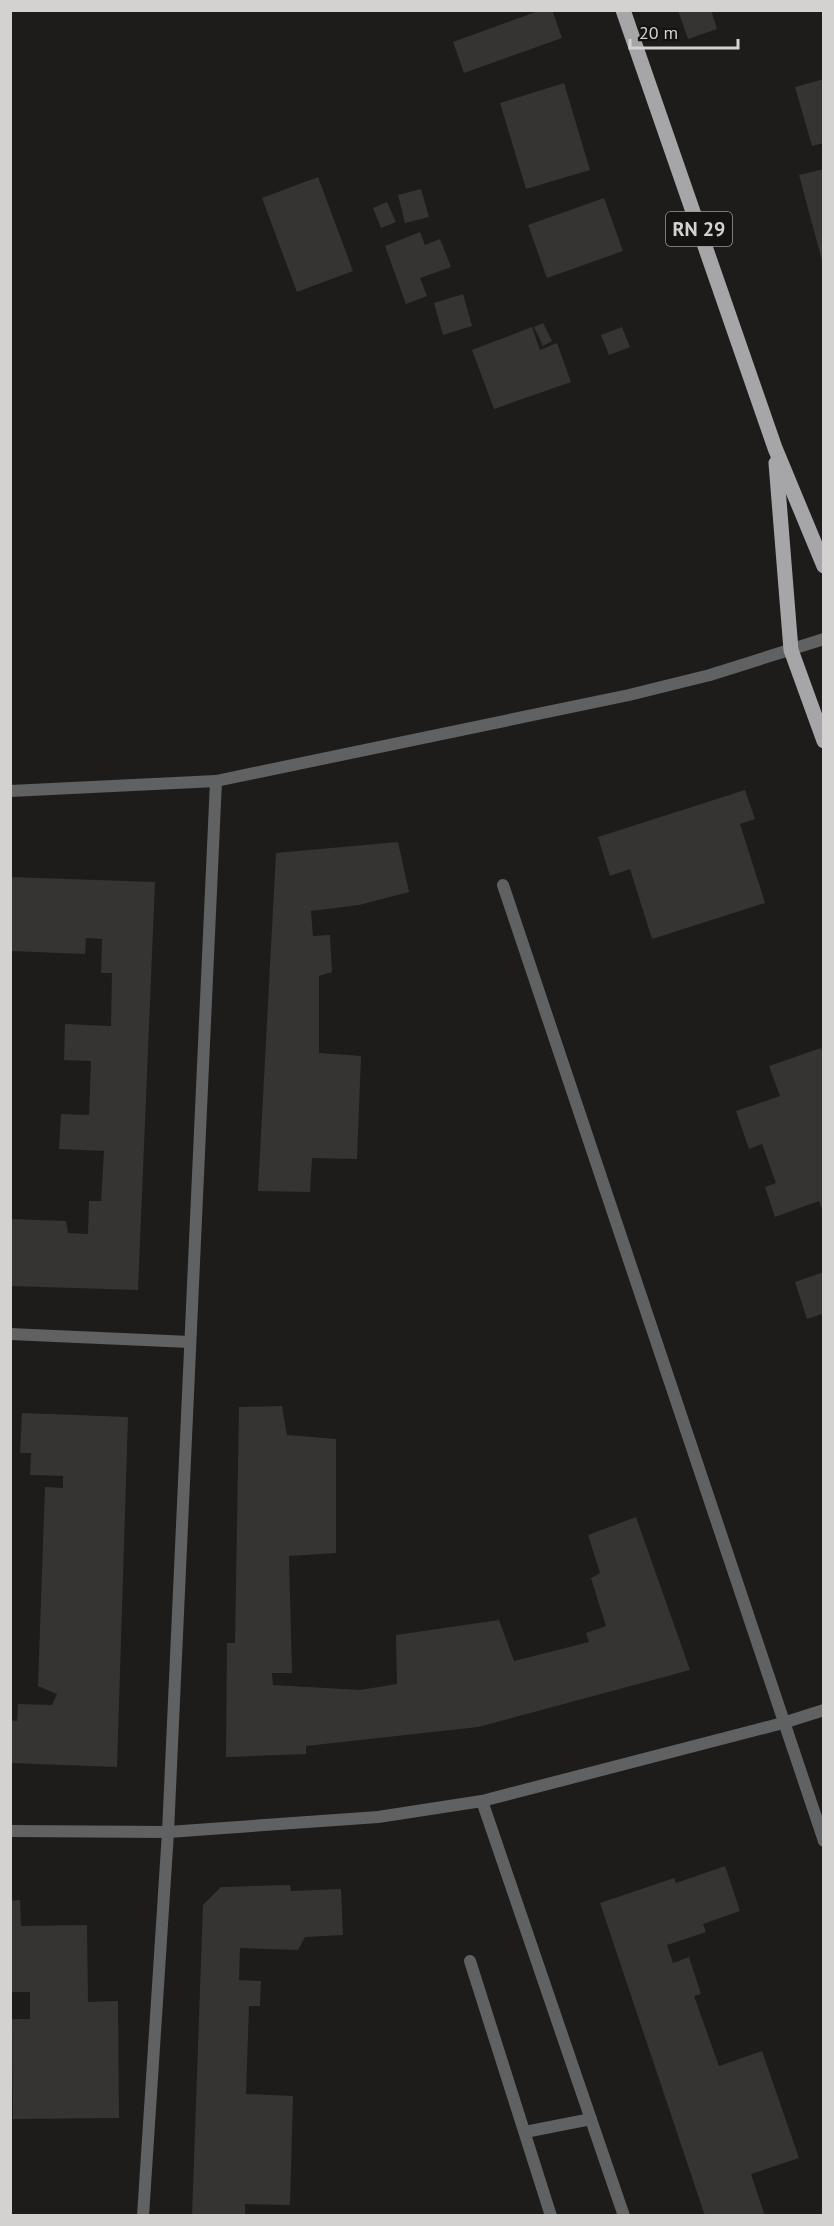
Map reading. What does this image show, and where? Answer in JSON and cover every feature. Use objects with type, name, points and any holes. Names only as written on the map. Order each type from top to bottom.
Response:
[{"type":"main road","name":"RN 29","points":[[623,10],[775,448],[824,566]]},
{"type":"main road","name":"RN 29","points":[[775,448],[791,650],[824,741]]},
{"type":"street","points":[[10,791],[216,781],[629,695],[711,675],[824,639]]},
{"type":"street","points":[[143,2216],[168,1832],[216,781]]},
{"type":"street","points":[[503,885],[824,1841]]},
{"type":"street","points":[[10,1334],[190,1342]]},
{"type":"street","points":[[10,1831],[168,1832],[378,1817],[482,1801],[783,1723],[824,1710]]},
{"type":"street","points":[[482,1801],[624,2216]]},
{"type":"street","points":[[470,1961],[551,2216]]},
{"type":"street","points":[[525,2132],[591,2118]]},
{"type":"building","points":[[541,10],[552,10],[562,38],[464,73],[453,42]]},
{"type":"building","points":[[678,10],[711,10],[717,29],[688,39]]},
{"type":"building","points":[[824,79],[824,143],[812,146],[795,87]]},
{"type":"building","points":[[564,83],[590,170],[526,189],[500,103]]},
{"type":"building","points":[[824,169],[824,264],[823,264],[799,175]]},
{"type":"building","points":[[318,177],[353,271],[297,292],[262,198]]},
{"type":"building","points":[[421,189],[429,217],[405,223],[398,195]]},
{"type":"building","points":[[604,198],[623,251],[547,278],[528,225]]},
{"type":"building","points":[[387,202],[396,222],[381,228],[373,208]]},
{"type":"building","points":[[420,232],[425,245],[440,239],[451,267],[420,278],[427,296],[406,304],[385,246]]},
{"type":"building","points":[[463,294],[472,326],[443,335],[434,303]]},
{"type":"building","points":[[543,323],[552,341],[543,346],[534,327]]},
{"type":"building","points":[[532,327],[540,350],[557,343],[571,382],[494,409],[472,350]]},
{"type":"building","points":[[622,327],[630,347],[609,355],[601,335]]},
{"type":"building","points":[[745,790],[755,819],[740,824],[765,903],[652,939],[630,869],[610,876],[598,837]]},
{"type":"building","points":[[398,842],[409,892],[359,905],[311,911],[313,936],[330,935],[332,972],[319,976],[319,1053],[361,1056],[357,1159],[312,1158],[310,1192],[258,1191],[276,853]]},
{"type":"building","points":[[10,877],[155,882],[138,1290],[10,1286],[10,1219],[66,1221],[68,1233],[88,1234],[89,1201],[101,1201],[104,1151],[59,1149],[61,1114],[89,1115],[91,1061],[64,1060],[65,1024],[111,1026],[112,973],[101,973],[102,939],[86,938],[85,954],[10,951]]},
{"type":"building","points":[[821,1048],[824,1055],[824,1214],[819,1201],[775,1217],[765,1187],[776,1183],[762,1144],[749,1149],[736,1111],[780,1096],[769,1066]]},
{"type":"building","points":[[824,1272],[824,1320],[821,1314],[807,1319],[795,1282]]},
{"type":"building","points":[[282,1406],[287,1435],[336,1439],[336,1553],[289,1556],[292,1673],[272,1673],[273,1685],[360,1690],[397,1684],[396,1635],[499,1620],[514,1661],[589,1642],[586,1633],[606,1626],[591,1578],[600,1573],[588,1535],[636,1517],[690,1670],[478,1727],[306,1746],[306,1754],[226,1757],[227,1643],[235,1643],[239,1407]]},
{"type":"building","points":[[22,1413],[128,1417],[117,1767],[10,1763],[10,1720],[17,1721],[18,1704],[52,1705],[57,1694],[38,1686],[45,1487],[63,1488],[63,1476],[30,1475],[31,1453],[20,1453]]},
{"type":"building","points":[[725,1866],[740,1911],[703,1924],[706,1932],[667,1945],[673,1963],[689,1957],[701,1994],[694,1996],[719,2066],[762,2051],[799,2158],[751,2174],[765,2216],[705,2216],[600,1903],[674,1878],[676,1883]]},
{"type":"building","points":[[290,1885],[291,1891],[341,1889],[343,1935],[305,1937],[298,1950],[240,1948],[239,1980],[261,1981],[260,2006],[249,2006],[246,2094],[293,2096],[290,2205],[245,2204],[245,2216],[192,2216],[203,1905],[221,1887]]},
{"type":"building","points":[[20,1900],[21,1926],[87,1925],[88,2002],[118,2001],[119,2118],[13,2119],[12,2019],[30,2019],[30,1992],[10,1992],[10,1901]]}]
